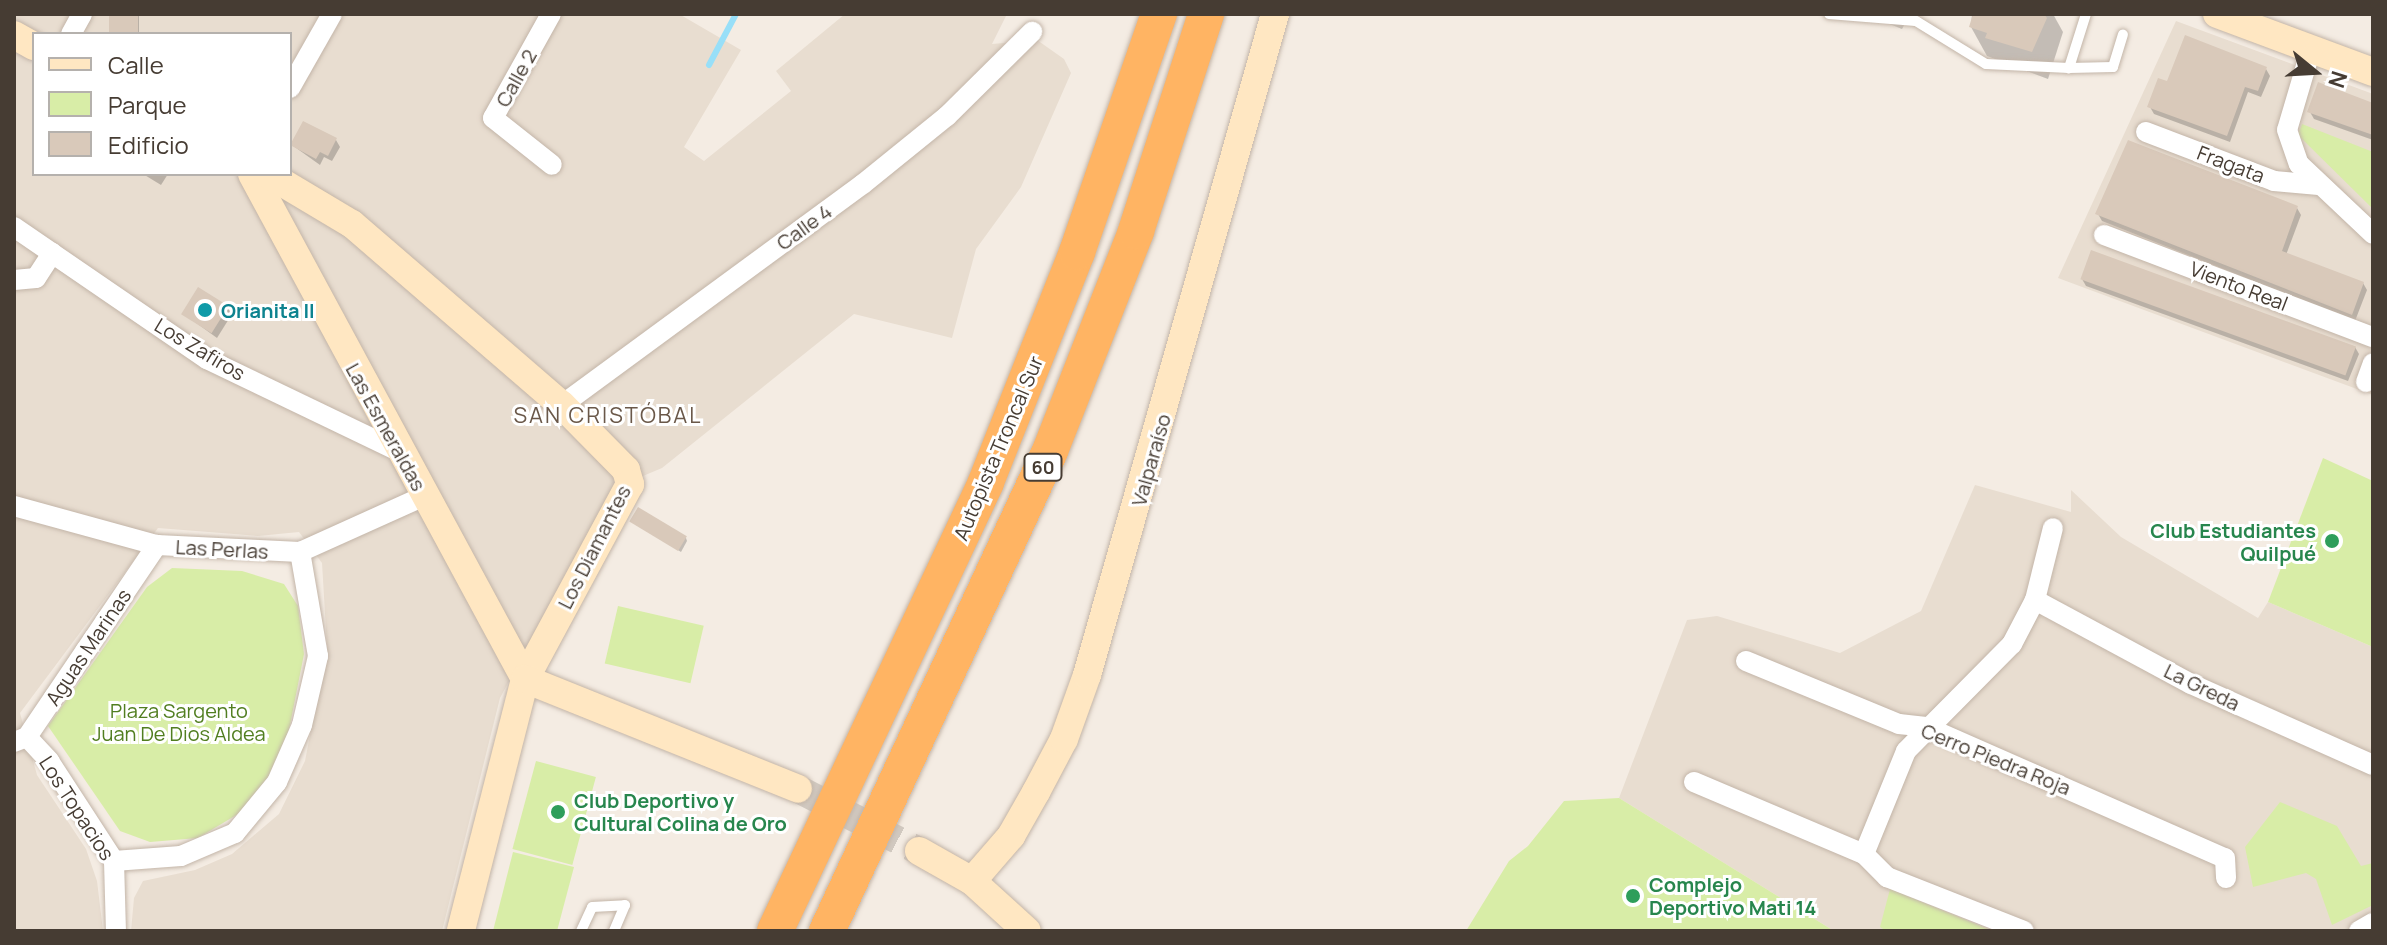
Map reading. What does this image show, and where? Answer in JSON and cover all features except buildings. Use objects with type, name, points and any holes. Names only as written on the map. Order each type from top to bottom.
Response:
[{"type":"highway","name":"Autopista Troncal Sur","points":[[775,931],[992,467],[1083,237],[1159,14]]},
{"type":"highway","name":"60","points":[[827,931],[1003,559],[1095,342],[1206,14]]},
{"type":"highway","name":"60","points":[[839,931],[888,806]]},
{"type":"highway","name":"Autopista Troncal Sur","points":[[766,931],[805,870]]},
{"type":"street","points":[[72,32],[82,14]]},
{"type":"street","points":[[292,84],[332,14]]},
{"type":"street","name":"Calle 2","points":[[551,14],[493,118],[552,165]]},
{"type":"street","name":"Valparaíso","points":[[972,881],[1011,836],[1036,792],[1064,739],[1087,675],[1275,14]]},
{"type":"street","points":[[2217,14],[2373,72]]},
{"type":"street","name":"Calle 4","points":[[562,405],[863,184],[947,116],[1032,32]]},
{"type":"street","points":[[14,35],[32,45]]},
{"type":"street","points":[[2311,49],[2287,130],[2299,164],[2373,234]]},
{"type":"street","name":"Fragata","points":[[2146,132],[2274,181],[2319,185]]},
{"type":"street","name":"Las Esmeraldas","points":[[253,176],[398,451],[525,679]]},
{"type":"street","name":"Los Diamantes","points":[[271,176],[352,224],[562,405],[626,470],[630,484],[525,679],[461,931]]},
{"type":"street","name":"Los Zafiros","points":[[14,227],[207,359],[398,451]]},
{"type":"street","name":"Viento Real","points":[[2104,235],[2373,337]]},
{"type":"street","points":[[14,280],[36,278],[52,253]]},
{"type":"street","name":"Las Perlas","points":[[14,506],[157,545],[300,552],[424,496]]},
{"type":"street","points":[[1864,854],[1906,751],[1926,727],[1994,668],[2035,600],[2053,528]]},
{"type":"street","name":"Aguas Marinas","points":[[20,740],[157,545]]},
{"type":"street","points":[[114,861],[181,856],[235,833],[277,782],[302,725],[318,656],[300,552]]},
{"type":"street","name":"La Greda","points":[[2035,600],[2191,684],[2373,765]]},
{"type":"street","name":"Cerro Piedra Roja","points":[[1746,661],[1899,724],[1926,727],[2225,858],[2226,878]]},
{"type":"street","points":[[525,679],[798,789]]},
{"type":"street","name":"Los Topacios","points":[[20,740],[49,761],[114,861],[116,931]]},
{"type":"street","points":[[1694,782],[1864,854],[1887,877],[2024,931]]},
{"type":"street","points":[[919,851],[972,881],[1027,931]]},
{"type":"street","points":[[2359,931],[2373,923]]},
{"type":"lane","points":[[1829,14],[1916,21],[1986,64],[2113,67],[2123,35]]},
{"type":"lane","points":[[2069,68],[2086,14]]},
{"type":"lane","points":[[581,931],[592,907],[625,905],[614,931]]},
{"type":"shaded area","points":[[14,14],[679,14],[741,50],[684,147],[704,161],[791,91],[776,71],[845,14],[1007,14],[992,44],[1037,40],[1064,59],[1071,73],[1021,187],[976,249],[952,338],[854,314],[662,468],[612,489],[500,698],[442,931],[131,931],[134,898],[143,881],[195,870],[232,854],[279,814],[305,761],[327,647],[322,563],[299,532],[258,536],[158,528],[20,713],[37,775],[86,849],[97,881],[103,931],[14,931]]},
{"type":"shaded area","points":[[2176,21],[2373,94],[2373,395],[2058,278]]},
{"type":"shaded area","points":[[1975,485],[2071,512],[2071,490],[2121,537],[2258,618],[2268,602],[2373,647],[2373,931],[1834,931],[1619,798],[1687,620],[1717,616],[1840,653],[1921,611]]},
{"type":"green space","points":[[2302,124],[2373,152],[2373,209],[2298,135]]},
{"type":"green space","name":"Club Estudiantes Quilpué","points":[[2323,458],[2373,481],[2373,647],[2268,602]]},
{"type":"green space","name":"Plaza Sargento Juan De Dios Aldea","points":[[172,568],[242,571],[284,584],[298,606],[304,654],[289,730],[268,777],[238,814],[198,838],[150,842],[120,831],[48,726],[147,587]]},
{"type":"green space","points":[[618,606],[704,626],[690,683],[605,663]]},
{"type":"green space","points":[[536,761],[596,777],[572,865],[512,849]]},
{"type":"green space","name":"Complejo Deportivo Mati 14","points":[[1619,798],[1834,931],[1466,931],[1509,861],[1528,846],[1564,801]]},
{"type":"green space","points":[[2280,802],[2337,826],[2361,866],[2373,863],[2373,905],[2332,925],[2316,879],[2306,873],[2253,887],[2245,847]]},
{"type":"green space","points":[[513,852],[574,867],[557,931],[493,931]]},
{"type":"green space","points":[[1890,889],[1993,931],[1886,931],[1880,927]]},
{"type":"waterway","points":[[709,65],[736,14]]},
{"type":"tunnel","points":[[798,789],[919,851]]},
{"type":"place","name":"Orianita II","points":[[205,310]]},
{"type":"place","name":"Club Estudiantes Quilpué","points":[[2332,541]]},
{"type":"place","name":"Club Deportivo y Cultural Colina de Oro","points":[[558,812]]},
{"type":"place","name":"Complejo Deportivo Mati 14","points":[[1633,896]]},
{"type":"district","name":"SAN CRISTÓBAL","points":[[608,416]]}]
